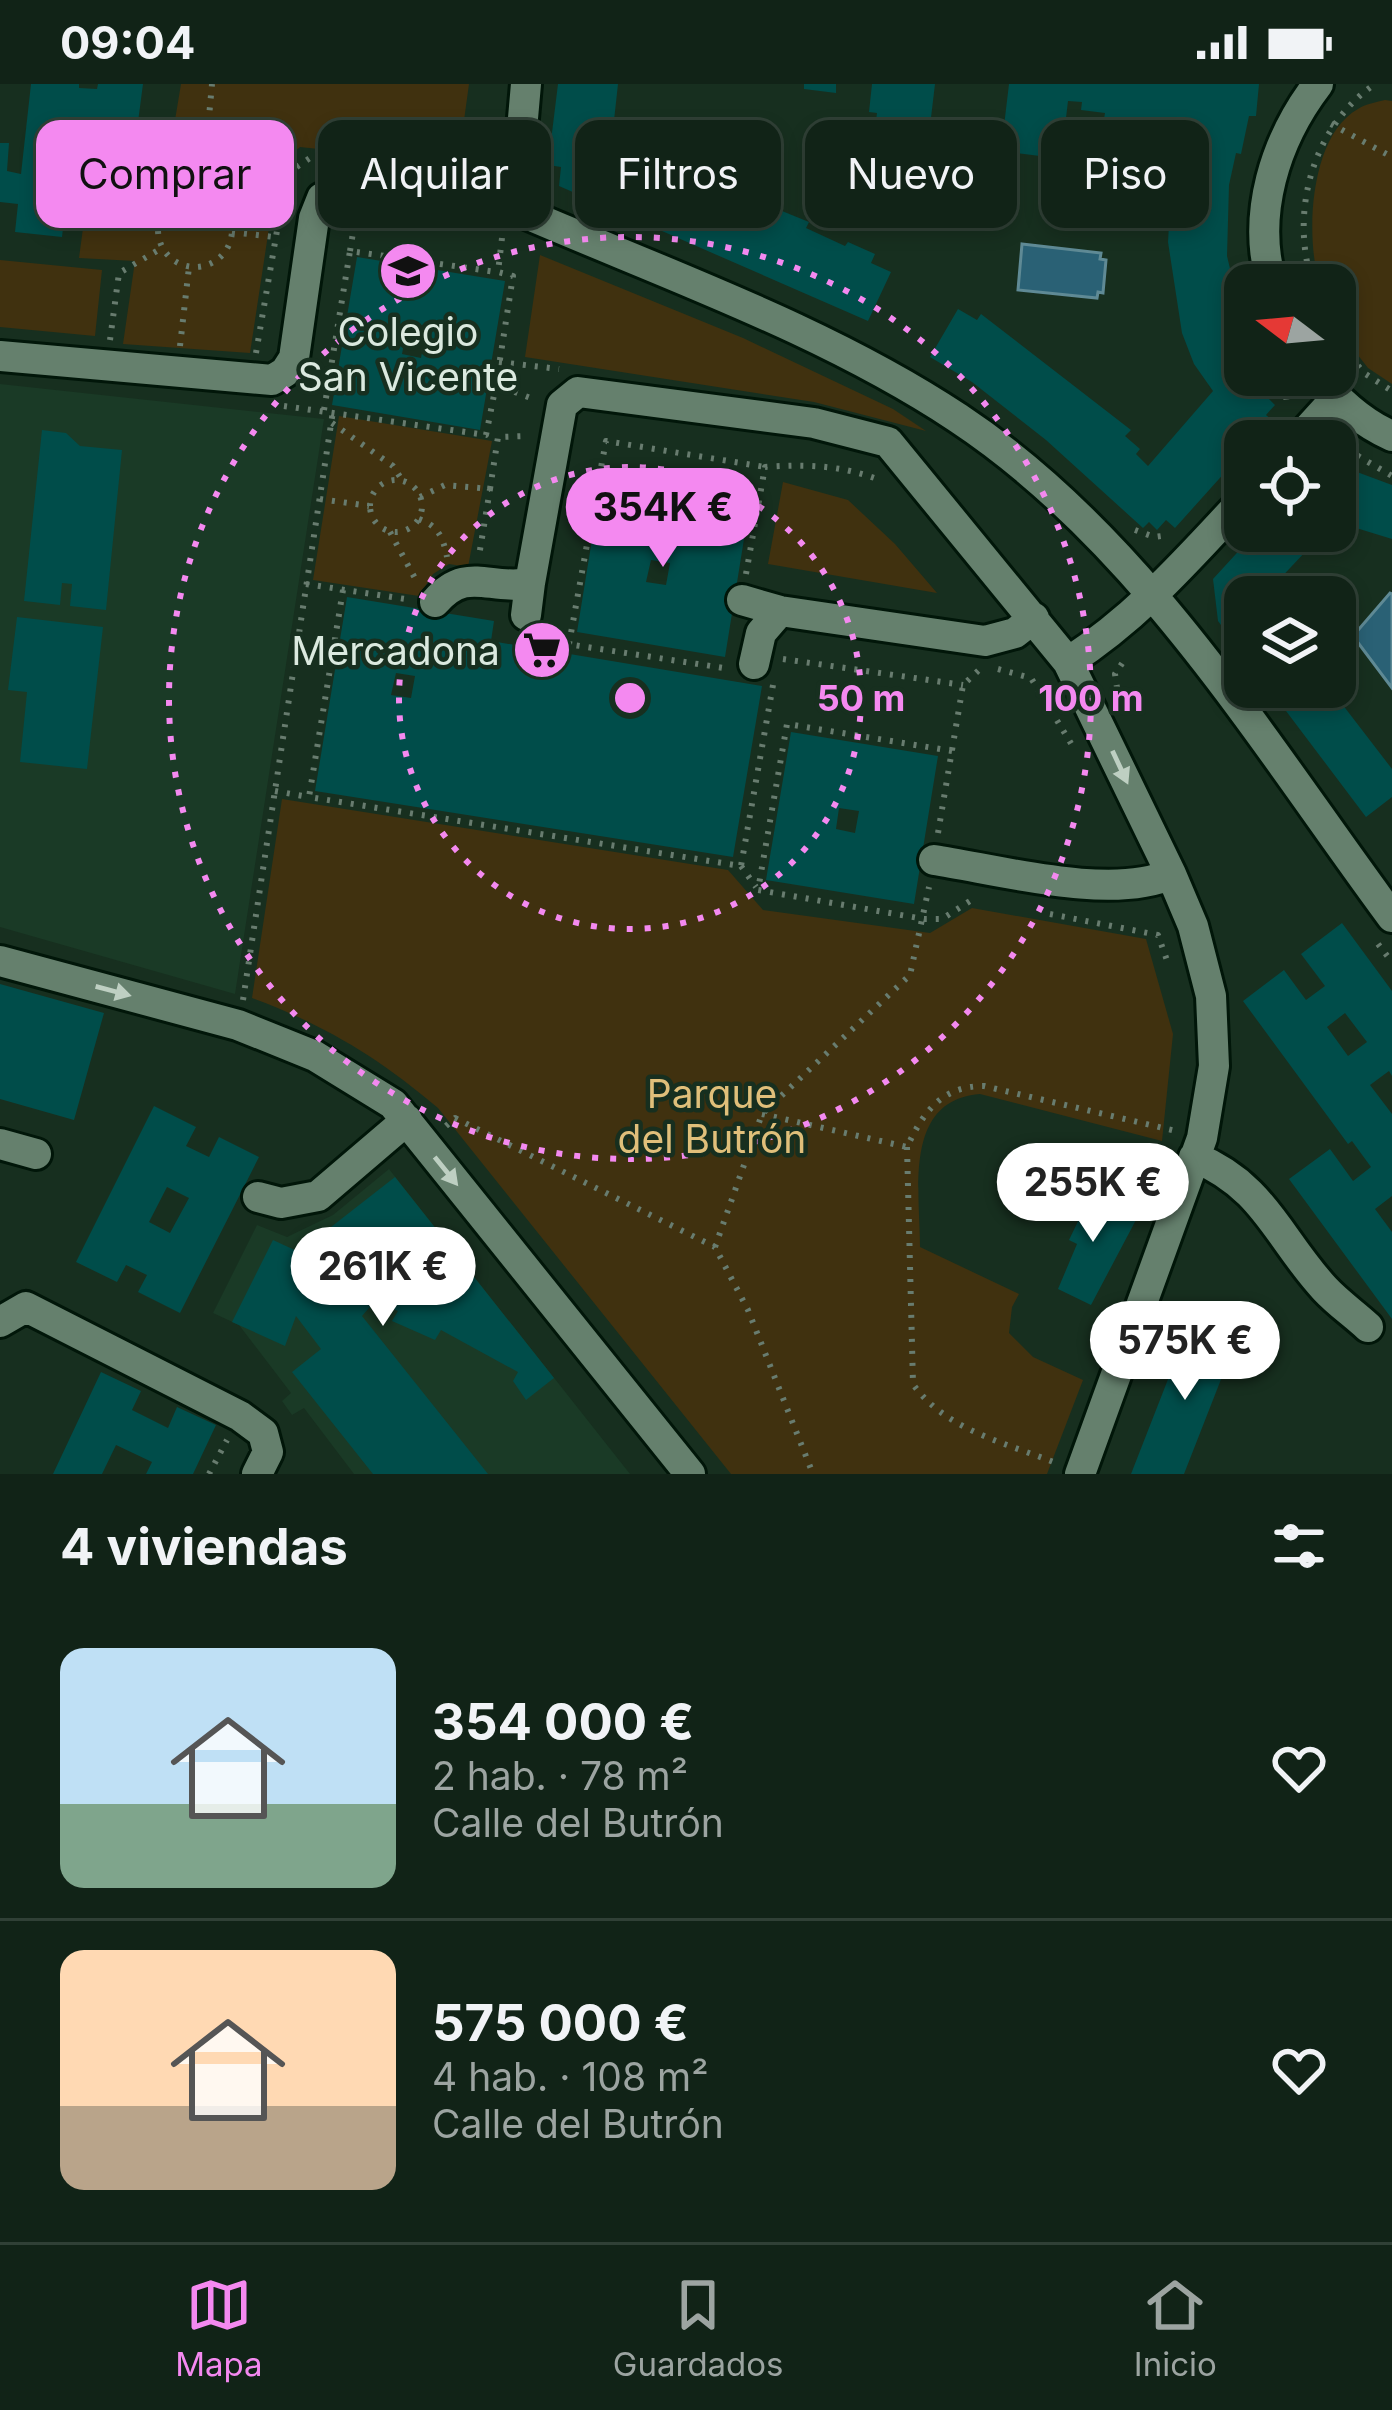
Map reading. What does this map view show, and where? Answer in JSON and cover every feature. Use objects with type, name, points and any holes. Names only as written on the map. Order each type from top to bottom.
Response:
[{"type":"street","points":[[521,120],[526,84]]},
{"type":"street","points":[[1270,264],[1266,207],[1284,135],[1309,96]]},
{"type":"street","points":[[0,356],[272,380],[294,358],[318,208]]},
{"type":"street","points":[[521,228],[855,357],[960,419],[1043,484],[1154,597],[1392,917]]},
{"type":"street","points":[[526,615],[562,405],[578,392],[814,423],[889,442],[1068,662],[1193,926],[1211,996],[1214,1066],[1073,1470]]},
{"type":"street","points":[[1297,420],[1318,396]]},
{"type":"street","points":[[1337,396],[1392,436]]},
{"type":"street","points":[[1068,662],[1113,633],[1154,597],[1224,520]]},
{"type":"street","points":[[420,595],[474,581],[510,587],[530,583]]},
{"type":"street","points":[[742,600],[780,611],[985,641],[1015,633],[1034,618]]},
{"type":"street","points":[[754,664],[760,633],[780,611]]},
{"type":"street","points":[[934,860],[1104,886],[1154,882],[1171,874]]},
{"type":"street","points":[[0,961],[238,1025],[315,1056],[393,1104],[690,1474]]},
{"type":"street","points":[[258,1197],[281,1203],[319,1196],[407,1120]]},
{"type":"street","points":[[1191,1142],[1248,1188],[1325,1289],[1368,1327]]},
{"type":"street","points":[[0,1144],[36,1154]]},
{"type":"street","points":[[0,1322],[26,1307],[239,1416],[263,1432],[268,1452],[257,1474]]},
{"type":"path","points":[[209,120],[212,84]]},
{"type":"path","points":[[1306,264],[1306,203],[1315,161],[1331,124],[1354,98],[1375,84]]},
{"type":"path","points":[[1309,96],[1331,124],[1392,157]]},
{"type":"path","points":[[243,362],[256,356],[284,190],[295,168],[310,158],[318,159]]},
{"type":"path","points":[[159,228],[162,248],[174,261],[189,267],[217,260],[226,250],[230,228]]},
{"type":"path","points":[[498,272],[507,228]]},
{"type":"path","points":[[232,232],[274,237]]},
{"type":"path","points":[[109,349],[119,273],[162,248]]},
{"type":"path","points":[[324,410],[350,251],[498,272],[512,276],[487,435]]},
{"type":"path","points":[[178,356],[189,267]]},
{"type":"path","points":[[1356,363],[1392,391]]},
{"type":"path","points":[[496,385],[520,391],[543,409]]},
{"type":"path","points":[[242,1004],[333,411],[513,439],[539,431]]},
{"type":"path","points":[[331,423],[393,466],[420,497],[419,519],[407,530],[391,532]]},
{"type":"path","points":[[475,575],[498,437]]},
{"type":"path","points":[[569,644],[606,441],[765,467]]},
{"type":"path","points":[[1356,455],[1392,476]]},
{"type":"path","points":[[599,478],[758,502]]},
{"type":"path","points":[[305,584],[420,595],[391,532],[373,520],[369,506],[380,485],[402,480]]},
{"type":"path","points":[[420,497],[445,485],[490,489]]},
{"type":"path","points":[[320,499],[369,506]]},
{"type":"path","points":[[419,519],[433,524],[444,540],[449,564]]},
{"type":"path","points":[[309,797],[343,590]]},
{"type":"path","points":[[1118,700],[1115,674],[1129,654]]},
{"type":"path","points":[[963,685],[778,658],[741,866],[758,890],[923,919],[942,919],[974,898]]},
{"type":"path","points":[[715,1247],[762,1114],[910,975],[963,685],[980,668],[1031,678],[1071,745]]},
{"type":"path","points":[[758,890],[787,724],[952,751]]},
{"type":"path","points":[[275,791],[741,866]]},
{"type":"path","points":[[1042,912],[1158,935],[1174,981]]},
{"type":"path","points":[[1073,1470],[954,1422],[928,1407],[913,1384],[907,1147],[919,1121],[960,1086],[984,1086],[1191,1142]]},
{"type":"path","points":[[1179,1112],[1191,1142]]},
{"type":"path","points":[[762,1114],[907,1147]]},
{"type":"path","points":[[1054,1474],[1073,1470]]},
{"type":"shaded area","points":[[0,384],[324,419],[235,994],[0,927]]},
{"type":"shaded area","points":[[389,1169],[630,1474],[354,1474],[304,1408],[292,1415],[282,1401],[291,1393],[239,1325],[213,1313],[257,1225],[287,1237],[333,1215]]},
{"type":"green space","points":[[181,84],[469,84],[464,120],[318,120],[318,149],[300,147],[294,152],[294,120],[175,120]]},
{"type":"green space","points":[[1392,101],[1392,384],[1368,368],[1356,353],[1356,264],[1315,264],[1313,242],[1315,190],[1329,141],[1342,122],[1368,104]]},
{"type":"green space","points":[[83,228],[269,228],[250,353],[123,344],[135,261],[79,258]]},
{"type":"green space","points":[[540,255],[743,338],[893,409],[926,431],[814,402],[525,357]]},
{"type":"green space","points":[[0,260],[102,270],[95,336],[0,327]]},
{"type":"green space","points":[[339,416],[492,441],[468,567],[449,564],[433,574],[419,596],[313,580]]},
{"type":"green space","points":[[783,482],[848,500],[937,593],[768,564]]},
{"type":"green space","name":"Parque del Butrón","points":[[282,799],[728,870],[763,910],[930,933],[972,908],[1146,939],[1173,1034],[1162,1141],[980,1094],[955,1100],[938,1113],[921,1152],[920,1247],[1019,1294],[1009,1333],[1033,1357],[1083,1380],[1047,1474],[731,1474],[438,1108],[350,1044],[252,998]]},
{"type":"water","points":[[1022,244],[1101,253],[1100,259],[1106,260],[1103,293],[1098,292],[1097,298],[1018,290]]},
{"type":"water","points":[[1392,594],[1392,688],[1356,640],[1356,633]]},
{"type":"building","points":[[31,84],[79,84],[79,88],[97,89],[98,84],[143,84],[138,120],[36,120],[36,228],[63,228],[62,237],[15,232],[18,204],[0,202],[0,143],[9,143],[7,171],[21,174]]},
{"type":"building","points":[[558,84],[618,84],[614,120],[575,120],[575,193],[559,186],[561,167],[551,165]]},
{"type":"building","points":[[804,84],[836,84],[836,93],[804,89]]},
{"type":"building","points":[[872,84],[935,84],[931,120],[876,120],[877,113],[869,112]]},
{"type":"building","points":[[1009,84],[1259,84],[1256,116],[1249,116],[1229,185],[1224,396],[1266,396],[1275,405],[1266,415],[1272,420],[1224,420],[1224,473],[1175,528],[1166,520],[1157,530],[1149,522],[1143,528],[1046,440],[972,382],[930,357],[958,309],[977,320],[981,314],[1131,430],[1125,436],[1140,449],[1136,454],[1148,466],[1213,391],[1194,364],[1182,333],[1168,242],[1169,228],[1209,228],[1209,120],[1104,119],[1105,113],[1081,110],[1082,102],[1068,101],[1066,120],[1041,120],[1041,156],[1017,153],[1017,120],[1005,120]]},
{"type":"building","points":[[782,211],[805,220],[805,228],[875,254],[871,263],[891,272],[868,321],[655,228],[781,228]]},
{"type":"building","points":[[357,257],[505,281],[480,430],[332,405]],"holes":[[[406,333],[425,336],[421,358],[402,354]]]},
{"type":"building","points":[[42,430],[66,433],[80,446],[122,450],[106,610],[70,606],[72,584],[62,583],[60,605],[24,601]]},
{"type":"building","points":[[1356,472],[1392,485],[1392,539],[1356,528]]},
{"type":"building","points":[[601,484],[749,508],[725,657],[577,632]],"holes":[[[651,560],[670,563],[666,585],[646,582]]]},
{"type":"building","points":[[1238,552],[1305,552],[1282,576],[1224,576],[1224,629],[1218,621],[1213,579]]},
{"type":"building","points":[[347,597],[494,621],[491,641],[762,686],[733,857],[315,791]],"holes":[[[396,673],[415,676],[411,698],[391,695]]]},
{"type":"building","points":[[17,617],[103,627],[87,769],[20,762],[27,692],[8,690]]},
{"type":"building","points":[[1284,708],[1345,708],[1392,769],[1392,797],[1366,817]]},
{"type":"building","points":[[791,732],[938,756],[914,904],[766,880]],"holes":[[[839,808],[859,811],[855,833],[836,829]]]},
{"type":"building","points":[[1342,923],[1392,991],[1392,1076],[1389,1071],[1370,1085],[1392,1114],[1392,1196],[1375,1209],[1392,1232],[1392,1319],[1289,1179],[1330,1149],[1353,1181],[1371,1167],[1352,1141],[1348,1144],[1243,1001],[1284,970],[1306,1000],[1325,986],[1301,954]],"holes":[[[1345,1013],[1367,1042],[1348,1056],[1327,1027]]]},
{"type":"building","points":[[0,984],[104,1013],[74,1120],[0,1099]]},
{"type":"building","points":[[154,1106],[196,1127],[186,1146],[209,1157],[219,1137],[259,1157],[180,1313],[138,1292],[147,1275],[126,1265],[117,1282],[76,1262]],"holes":[[[167,1187],[189,1198],[170,1233],[149,1222]]]},
{"type":"building","points":[[395,1177],[554,1378],[526,1400],[513,1381],[518,1372],[441,1330],[435,1340],[392,1321],[398,1311],[375,1301],[362,1316],[488,1474],[373,1474],[292,1372],[321,1349],[296,1316],[285,1346],[232,1322],[273,1240],[299,1252]]},
{"type":"building","points":[[1061,1185],[1137,1218],[1091,1305],[1058,1289],[1077,1244],[1069,1240],[1082,1213],[1064,1204],[1070,1195],[1059,1191]]},
{"type":"building","points":[[1190,1323],[1236,1341],[1184,1474],[1131,1474]]},
{"type":"building","points":[[101,1372],[141,1391],[132,1410],[168,1428],[177,1407],[216,1425],[193,1474],[146,1474],[152,1462],[116,1445],[102,1474],[53,1474]]},
{"type":"place","name":"Colegio San Vicente","points":[[408,271]]},
{"type":"place","name":"Mercadona","points":[[542,650]]}]
